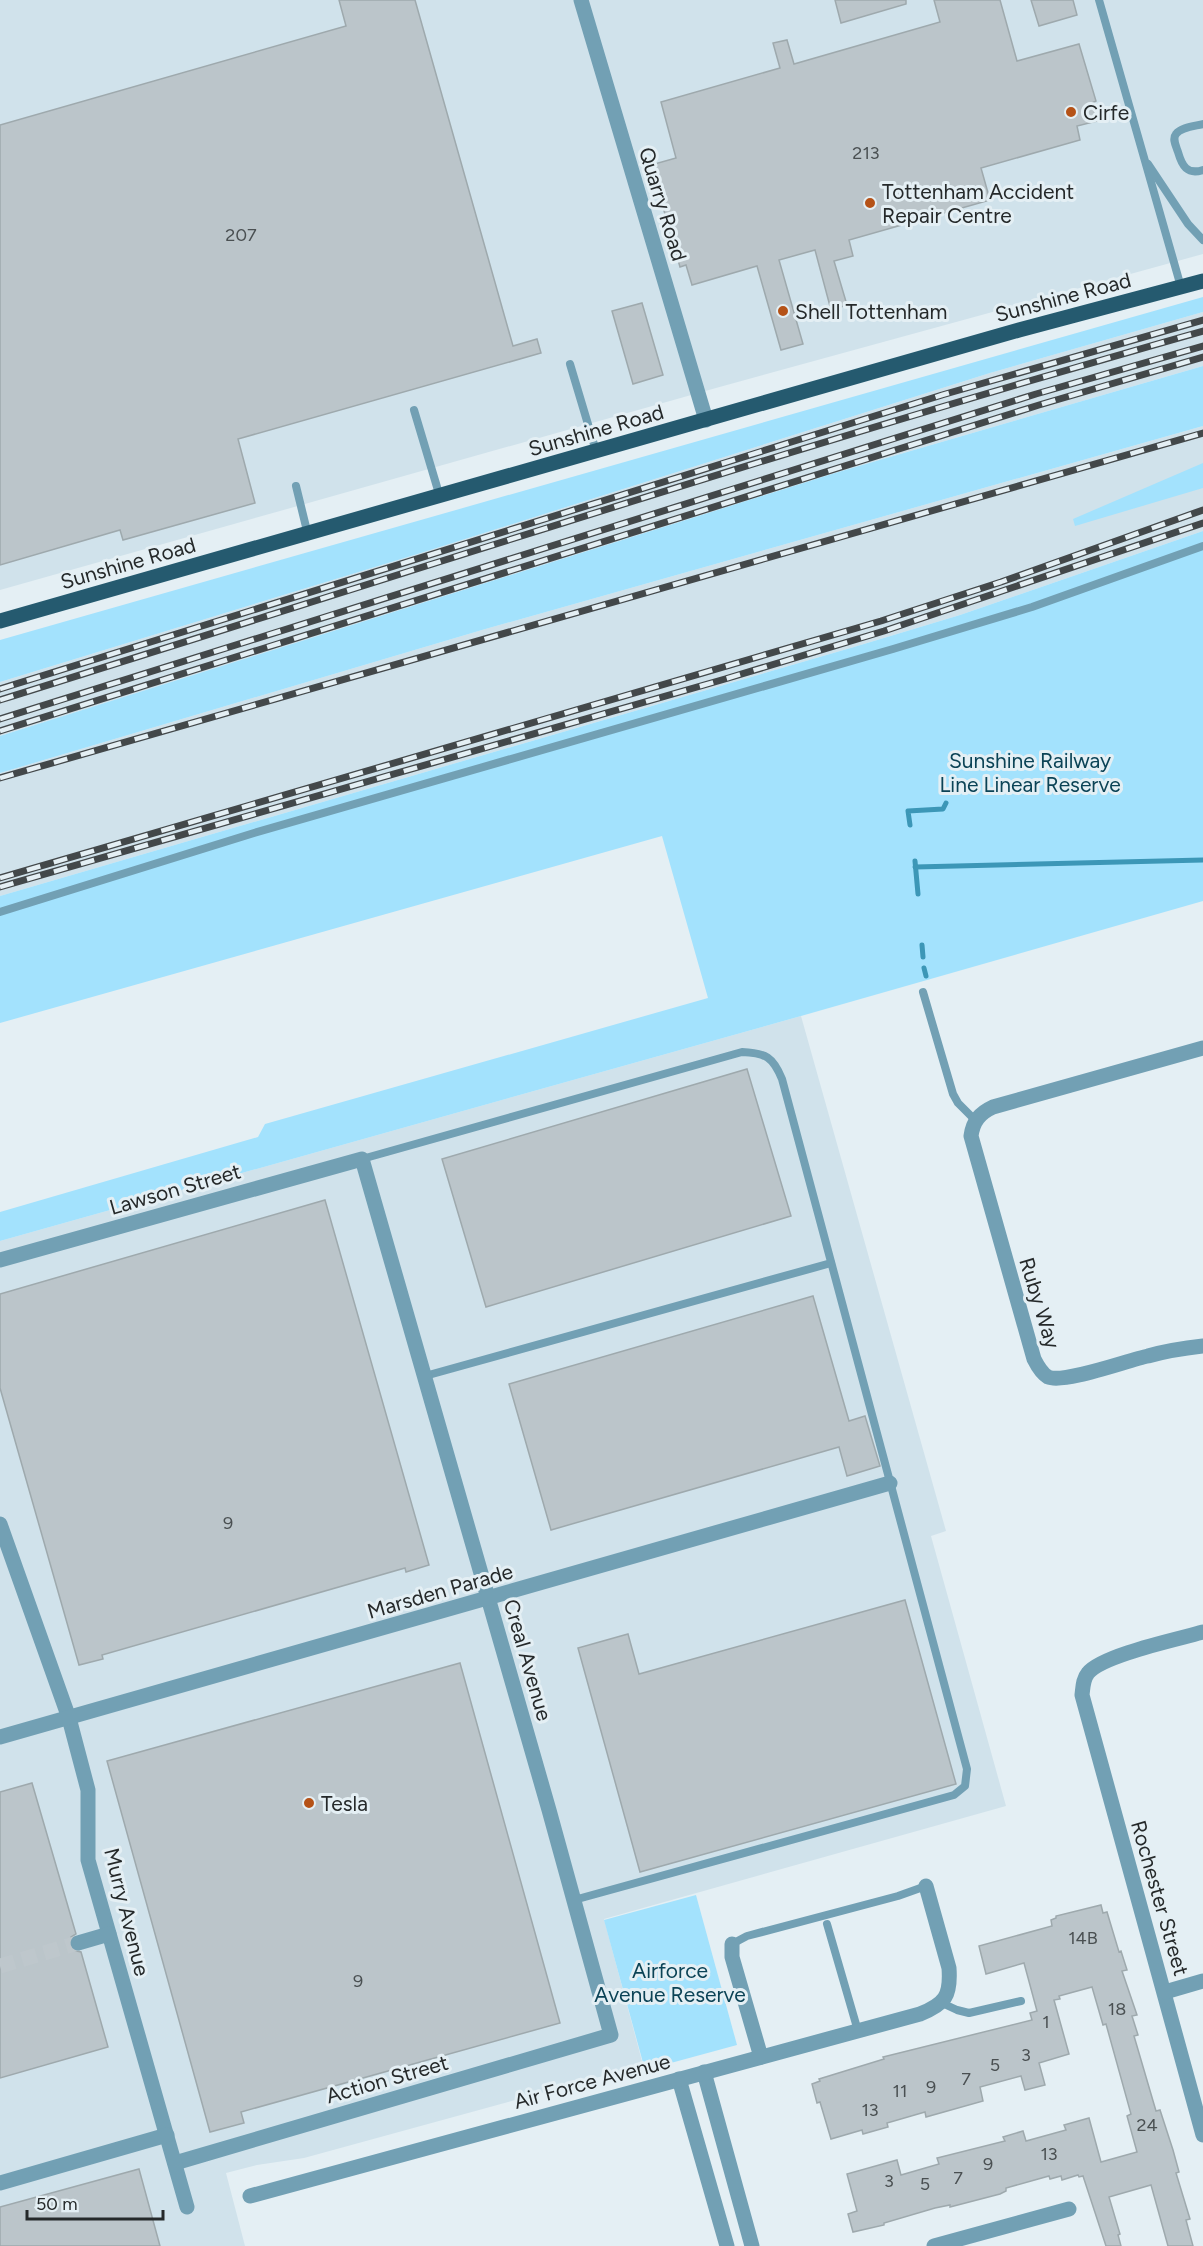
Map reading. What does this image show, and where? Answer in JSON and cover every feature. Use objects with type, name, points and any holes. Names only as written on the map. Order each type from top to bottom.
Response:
[{"type":"main road","name":"Sunshine Road","points":[[0,621],[596,453],[1008,333],[1203,280]]},
{"type":"street","name":"Quarry Road","points":[[581,0],[706,420]]},
{"type":"street","points":[[975,1120],[986,1110],[1003,1104],[1203,1048]]},
{"type":"street","name":"Ruby Way","points":[[975,1120],[972,1128],[972,1144],[1034,1359],[1039,1369],[1048,1377],[1079,1375],[1147,1356],[1203,1346]]},
{"type":"street","name":"Lawson Street","points":[[0,1260],[362,1159]]},
{"type":"street","name":"Creal Avenue","points":[[362,1159],[489,1599],[611,2035]]},
{"type":"street","name":"Marsden Parade","points":[[0,1737],[890,1483]]},
{"type":"street","name":"Murry Avenue","points":[[0,1524],[69,1718],[88,1790],[88,1860],[187,2207]]},
{"type":"street","name":"Rochester Street","points":[[1203,1632],[1115,1657],[1096,1665],[1088,1673],[1083,1684],[1085,1708],[1203,2134]]},
{"type":"street","points":[[926,1886],[949,1968],[949,1987],[942,2003]]},
{"type":"street","points":[[78,1943],[109,1934]]},
{"type":"street","points":[[732,1944],[732,1957],[761,2057]]},
{"type":"street","points":[[1165,1992],[1203,1981]]},
{"type":"street","name":"Air Force Avenue","points":[[250,2196],[920,2014],[942,2003]]},
{"type":"street","name":"Action Street","points":[[175,2163],[611,2035]]},
{"type":"street","points":[[704,2072],[752,2246]]},
{"type":"street","points":[[679,2079],[727,2246]]},
{"type":"street","points":[[0,2183],[166,2135]]},
{"type":"street","points":[[934,2246],[1069,2209]]},
{"type":"lane","points":[[1099,0],[1181,286]]},
{"type":"lane","points":[[1203,124],[1181,130],[1174,139],[1182,165],[1195,173],[1203,170]]},
{"type":"lane","points":[[1141,152],[1176,207],[1203,240]]},
{"type":"lane","points":[[570,364],[596,453]]},
{"type":"lane","points":[[414,410],[440,497]]},
{"type":"lane","points":[[296,486],[308,535]]},
{"type":"lane","points":[[0,912],[254,833],[893,650],[1032,607],[1203,546]]},
{"type":"lane","points":[[923,992],[953,1094],[958,1103],[975,1120]]},
{"type":"lane","points":[[362,1159],[742,1052],[760,1053],[775,1062],[782,1079],[967,1769],[965,1786],[954,1795],[574,1900]]},
{"type":"lane","points":[[425,1376],[831,1263]]},
{"type":"lane","points":[[732,1944],[747,1936],[898,1896],[926,1886]]},
{"type":"lane","points":[[827,1924],[858,2031]]},
{"type":"lane","points":[[942,2003],[969,2013],[1021,2001]]},
{"type":"shaded area","points":[[0,0],[1203,0],[1203,254],[716,388],[0,590]]},
{"type":"shaded area","points":[[1203,312],[1203,366],[835,473],[0,736],[0,682],[424,552],[990,373]]},
{"type":"shaded area","points":[[1203,426],[1203,531],[960,615],[0,896],[0,773],[482,630]]},
{"type":"shaded area","points":[[801,1016],[946,1531],[931,1536],[1006,1806],[604,1919],[643,2065],[304,2158],[257,2165],[226,2173],[245,2246],[0,2246],[0,1241]]},
{"type":"green space","points":[[1203,297],[1203,312],[990,373],[424,552],[0,682],[0,640]]},
{"type":"green space","points":[[1203,366],[1203,426],[482,630],[0,773],[0,736],[835,473]]},
{"type":"green space","points":[[1203,463],[1203,488],[1075,526],[1073,519]]},
{"type":"green space","name":"Sunshine Railway Line Linear Reserve","points":[[1203,531],[1203,901],[0,1241],[0,1212],[258,1137],[265,1124],[708,998],[662,836],[0,1023],[0,896],[960,615]]},
{"type":"green space","name":"Airforce Avenue Reserve","points":[[696,1895],[737,2045],[645,2070],[604,1920]]},
{"type":"building","points":[[339,0],[415,0],[513,346],[537,339],[541,353],[238,439],[255,503],[123,540],[120,530],[0,565],[0,125],[346,26]]},
{"type":"building","points":[[835,0],[906,0],[906,4],[841,23]]},
{"type":"building","points":[[934,0],[1000,0],[1017,61],[1079,44],[1096,101],[1092,103],[1097,121],[1077,126],[1080,140],[981,168],[990,200],[849,240],[853,256],[834,261],[847,305],[831,310],[815,250],[779,260],[803,344],[781,350],[757,266],[692,285],[686,265],[680,267],[651,165],[676,158],[661,102],[780,68],[773,43],[787,40],[794,64],[940,22]]},
{"type":"building","points":[[1031,0],[1073,0],[1077,15],[1039,26]]},
{"type":"building","points":[[642,303],[663,375],[633,384],[612,311]]},
{"type":"building","points":[[747,1069],[791,1216],[486,1307],[442,1159]]},
{"type":"building","points":[[325,1200],[429,1565],[406,1572],[405,1568],[102,1655],[103,1659],[79,1665],[0,1388],[0,1294]]},
{"type":"building","points":[[813,1296],[849,1421],[865,1416],[880,1466],[847,1476],[839,1447],[551,1530],[509,1384]]},
{"type":"building","points":[[905,1600],[956,1784],[640,1872],[578,1648],[628,1634],[639,1674]]},
{"type":"building","points":[[460,1663],[560,2023],[241,2112],[244,2123],[210,2132],[107,1761]]},
{"type":"building","points":[[32,1783],[76,1934],[71,1937],[69,1945],[72,1950],[81,1952],[108,2047],[0,2078],[0,1792]]},
{"type":"building","points":[[1101,1905],[1103,1913],[1107,1912],[1127,1970],[1122,1971],[1137,2015],[1132,2016],[1138,2035],[1134,2036],[1156,2111],[1160,2110],[1173,2150],[1179,2172],[1176,2173],[1190,2219],[1186,2220],[1193,2246],[1168,2246],[1151,2185],[1109,2197],[1120,2234],[1118,2235],[1121,2246],[1106,2246],[1083,2176],[1078,2175],[1062,2180],[1061,2176],[1050,2179],[1049,2176],[1006,2188],[1006,2191],[1000,2194],[950,2207],[950,2205],[935,2208],[884,2223],[884,2225],[853,2232],[848,2214],[857,2211],[847,2174],[897,2160],[901,2175],[939,2164],[937,2158],[1005,2141],[1003,2137],[1023,2131],[1026,2141],[1066,2130],[1064,2125],[1089,2118],[1101,2162],[1137,2152],[1127,2116],[1131,2114],[1106,2024],[1103,2025],[1092,1987],[1059,1996],[1060,1999],[1054,2000],[1069,2054],[1039,2063],[1045,2085],[1025,2090],[1021,2076],[980,2087],[983,2101],[926,2117],[925,2112],[887,2123],[888,2127],[863,2134],[862,2130],[831,2139],[812,2084],[820,2081],[819,2079],[884,2059],[883,2057],[1032,2020],[1030,2013],[1037,2011],[1024,1963],[986,1974],[979,1946],[1052,1926],[1051,1920],[1056,1916]]},
{"type":"building","points":[[139,2169],[160,2246],[0,2246],[0,2207]]},
{"type":"waterway","points":[[910,825],[908,811],[943,809],[946,803]]},
{"type":"waterway","points":[[915,867],[1203,860]]},
{"type":"waterway","points":[[915,861],[918,894]]},
{"type":"waterway","points":[[922,945],[923,957]]},
{"type":"waterway","points":[[924,968],[926,976]]},
{"type":"tunnel","points":[[0,1966],[78,1943]]},
{"type":"railway","points":[[0,689],[942,395],[1203,320]]},
{"type":"railway","points":[[0,700],[750,465],[1203,331]]},
{"type":"railway","points":[[0,719],[1036,394],[1203,346]]},
{"type":"railway","points":[[0,731],[1039,405],[1203,357]]},
{"type":"railway","points":[[0,778],[1203,433]]},
{"type":"railway","points":[[0,878],[881,621],[1001,582],[1203,510]]},
{"type":"railway","points":[[0,887],[725,679],[884,631],[1203,523]]},
{"type":"place","name":"Cirfe","points":[[1071,112]]},
{"type":"place","name":"Tottenham Accident Repair Centre","points":[[870,203]]},
{"type":"place","name":"Shell Tottenham","points":[[783,311]]},
{"type":"place","name":"Tesla","points":[[309,1803]]}]
